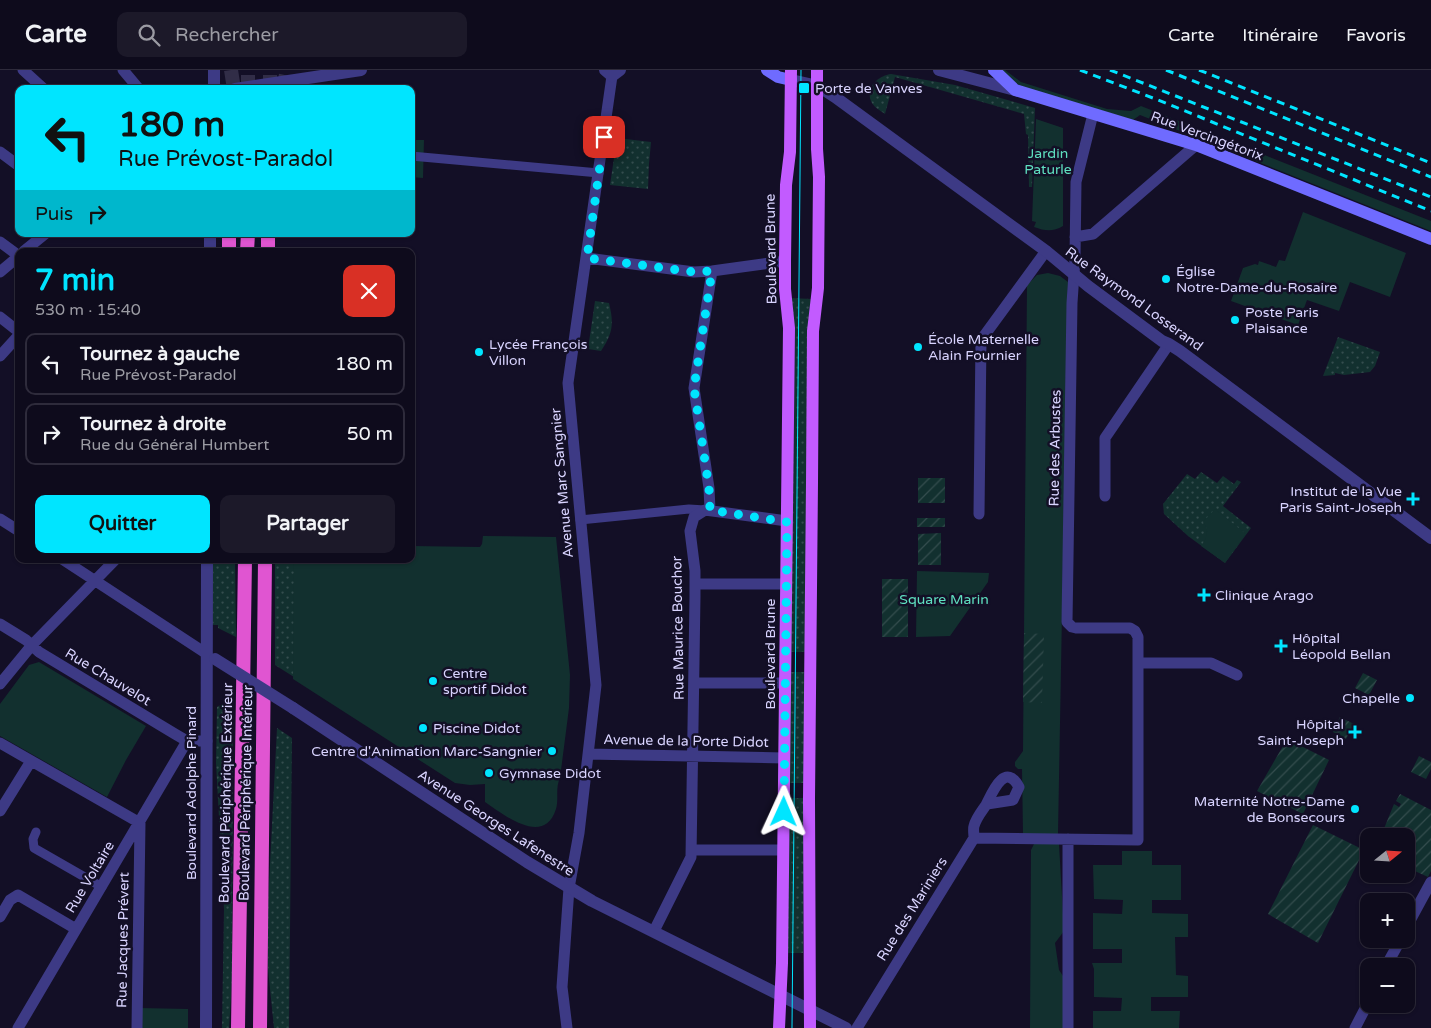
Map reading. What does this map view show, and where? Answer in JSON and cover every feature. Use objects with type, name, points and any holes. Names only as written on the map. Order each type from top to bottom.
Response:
[{"type":"highway","name":"Boulevard Périphérique Extérieur","points":[[237,1028],[245,563]]},
{"type":"highway","name":"Boulevard Périphérique Intérieur","points":[[260,1028],[265,563]]},
{"type":"highway","points":[[260,983],[265,1028]]},
{"type":"main road","points":[[767,70],[778,77],[791,75]]},
{"type":"main road","points":[[810,1028],[809,793],[812,494],[814,331],[818,288],[819,178],[817,70]]},
{"type":"main road","points":[[994,70],[1014,90]]},
{"type":"main road","name":"Boulevard Brune","points":[[779,1028],[782,963],[786,683],[789,328],[785,289],[785,261],[791,75]]},
{"type":"main road","name":"Rue Vercingétorix","points":[[1014,90],[1196,145],[1431,239]]},
{"type":"street","points":[[24,70],[40,85]]},
{"type":"street","points":[[124,70],[137,85]]},
{"type":"street","points":[[214,70],[214,85]]},
{"type":"street","points":[[285,85],[310,83],[361,70]]},
{"type":"street","name":"Rue Vercingétorix","points":[[939,70],[1014,90]]},
{"type":"street","name":"Avenue Marc Sangnier","points":[[567,1028],[562,987],[569,888],[579,833],[596,685],[568,383],[612,72]]},
{"type":"street","points":[[791,75],[818,86]]},
{"type":"street","name":"Rue Raymond Losserand","points":[[818,86],[1046,251],[1074,275],[1162,341],[1169,344],[1431,538]]},
{"type":"street","name":"Rue des Arbustes","points":[[1093,114],[1076,182],[1076,237],[1072,303],[1067,622],[1076,628],[1130,628],[1135,631],[1138,637],[1138,663]]},
{"type":"street","points":[[1076,237],[1094,234],[1196,145]]},
{"type":"street","points":[[0,152],[15,163]]},
{"type":"street","points":[[415,156],[599,173]]},
{"type":"street","points":[[28,248],[41,237]]},
{"type":"street","points":[[0,242],[15,253]]},
{"type":"street","points":[[979,514],[981,340],[1046,251]]},
{"type":"street","points":[[587,258],[694,272],[785,261]]},
{"type":"street","points":[[0,272],[15,259]]},
{"type":"street","points":[[707,510],[709,488],[694,388],[712,271]]},
{"type":"street","points":[[0,317],[15,330]]},
{"type":"street","points":[[0,356],[15,338]]},
{"type":"street","points":[[1105,496],[1105,438],[1169,344]]},
{"type":"street","points":[[580,520],[690,509],[787,522]]},
{"type":"street","name":"Rue Maurice Bouchor","points":[[654,932],[692,857],[695,584],[690,531],[694,517],[707,510]]},
{"type":"street","points":[[0,519],[15,528]]},
{"type":"street","points":[[68,563],[211,656]]},
{"type":"street","points":[[0,684],[32,645],[112,563]]},
{"type":"street","name":"Boulevard Adolphe Pinard","points":[[206,1028],[207,741],[211,656],[207,563]]},
{"type":"street","points":[[695,584],[786,584]]},
{"type":"street","name":"Rue Chauvelot","points":[[0,624],[32,645],[39,652],[187,741]]},
{"type":"street","name":"Avenue Georges Lafenestre","points":[[211,656],[592,902],[846,1028]]},
{"type":"street","points":[[974,838],[1138,840],[1138,663],[1211,663],[1237,675]]},
{"type":"street","points":[[694,683],[786,683]]},
{"type":"street","points":[[187,741],[207,741]]},
{"type":"street","name":"Rue Voltaire","points":[[18,1028],[187,741]]},
{"type":"street","points":[[0,743],[140,823]]},
{"type":"street","name":"Avenue de la Porte Didot","points":[[588,754],[784,758]]},
{"type":"street","points":[[0,811],[31,762]]},
{"type":"street","name":"Rue des Mariniers","points":[[857,1028],[974,838],[974,826],[986,804]]},
{"type":"street","name":"Rue Jacques Prévert","points":[[137,1028],[140,823]]},
{"type":"street","points":[[36,832],[33,839],[34,848],[102,888]]},
{"type":"street","points":[[1068,839],[1068,1028]]},
{"type":"street","points":[[692,850],[783,850]]},
{"type":"street","points":[[1415,911],[1431,882]]},
{"type":"street","points":[[0,917],[10,900],[18,895],[76,928]]},
{"type":"street","points":[[1355,1028],[1363,1013]]},
{"type":"green space","points":[[1000,70],[1005,70],[1021,82],[1107,109],[1131,111],[1141,106],[1431,221],[1431,231],[1140,115],[1133,120],[1020,86]]},
{"type":"green space","points":[[891,74],[955,85],[1035,108],[1032,187],[1029,187],[1028,135],[1026,134],[1024,114],[895,77],[885,114],[873,105],[870,93],[873,84],[877,80]]},
{"type":"green space","name":"Jardin Paturle","points":[[1036,119],[1063,128],[1063,226],[1052,230],[1034,227],[1036,222],[1032,221]]},
{"type":"green space","points":[[617,138],[651,142],[648,189],[610,185]]},
{"type":"green space","points":[[415,140],[424,140],[423,178],[415,177]]},
{"type":"green space","points":[[1303,212],[1406,253],[1390,297],[1350,282],[1339,311],[1307,300],[1298,325],[1231,301],[1243,268],[1255,264],[1258,265],[1259,261],[1276,267],[1279,260],[1285,261]]},
{"type":"green space","points":[[1048,273],[1060,276],[1068,282],[1058,834],[1023,834],[1022,769],[1018,769],[1015,766],[1015,762],[1023,751],[1027,285],[1037,275]]},
{"type":"green space","points":[[790,298],[812,299],[806,652],[790,652]]},
{"type":"green space","points":[[595,301],[609,303],[612,317],[610,333],[601,351],[588,349]]},
{"type":"green space","points":[[1338,337],[1380,352],[1375,366],[1370,372],[1344,375],[1335,373],[1335,375],[1323,376]]},
{"type":"green space","points":[[1201,472],[1217,483],[1223,476],[1234,484],[1237,480],[1241,482],[1223,506],[1251,528],[1225,563],[1188,536],[1164,514],[1163,504],[1187,474],[1195,479]]},
{"type":"green space","points":[[918,478],[945,478],[945,503],[918,503]]},
{"type":"green space","points":[[1215,509],[1246,534],[1225,563],[1201,546],[1207,534],[1203,522]]},
{"type":"green space","points":[[917,518],[945,518],[945,527],[917,527]]},
{"type":"green space","points":[[941,533],[941,565],[918,565],[918,534]]},
{"type":"green space","name":"Centre sportif Didot","points":[[483,536],[556,537],[570,675],[569,708],[556,809],[550,820],[543,826],[523,825],[502,814],[485,802],[485,784],[455,783],[293,679],[294,563],[415,563],[415,546],[480,547]]},
{"type":"green space","points":[[213,563],[235,563],[236,637],[218,628],[218,625],[212,625]]},
{"type":"green space","points":[[275,563],[294,563],[294,677],[275,665]]},
{"type":"green space","name":"Square Marin","points":[[917,571],[989,573],[988,582],[950,636],[916,637]]},
{"type":"green space","points":[[882,579],[908,579],[908,637],[882,637]]},
{"type":"green space","points":[[1024,633],[1044,634],[1042,703],[1023,702]]},
{"type":"green space","points":[[39,662],[146,726],[107,797],[0,736],[0,704],[29,665]]},
{"type":"green space","points":[[790,672],[806,672],[805,783],[789,783]]},
{"type":"green space","points":[[1363,673],[1377,680],[1369,695],[1355,688]]},
{"type":"green space","points":[[231,698],[233,700],[232,982],[229,1028],[222,1028],[224,909],[216,763],[217,707]]},
{"type":"green space","points":[[1340,717],[1354,724],[1346,739],[1333,732]]},
{"type":"green space","points":[[277,728],[292,738],[289,1028],[274,1028],[268,969],[267,923]]},
{"type":"green space","points":[[1287,739],[1329,760],[1303,814],[1257,791]]},
{"type":"green space","points":[[1419,756],[1431,762],[1431,769],[1426,779],[1411,772]]},
{"type":"green space","points":[[1400,794],[1431,810],[1431,871],[1428,877],[1415,871],[1415,828],[1384,828],[1394,804],[1399,807],[1401,804],[1396,801]]},
{"type":"green space","points":[[789,798],[804,798],[803,953],[787,953]]},
{"type":"green space","points":[[1313,825],[1360,848],[1360,858],[1318,943],[1268,914]]},
{"type":"green space","points":[[1034,844],[1059,844],[1064,931],[1055,943],[1059,970],[1065,979],[1063,1028],[1030,1028],[1031,850]]},
{"type":"green space","points":[[1122,851],[1152,851],[1152,865],[1181,865],[1181,900],[1152,900],[1152,913],[1188,914],[1188,937],[1175,937],[1176,975],[1188,976],[1188,997],[1151,997],[1151,1011],[1180,1011],[1179,1028],[1093,1028],[1093,1011],[1121,1011],[1122,998],[1094,997],[1094,969],[1092,963],[1122,963],[1122,949],[1093,949],[1093,913],[1122,914],[1123,900],[1094,899],[1093,865],[1122,865]]},
{"type":"green space","points":[[140,1008],[188,1009],[188,1028],[140,1028]]},
{"type":"tunnel","points":[[231,70],[233,85]]},
{"type":"tunnel","points":[[248,70],[248,85]]},
{"type":"tunnel","points":[[270,70],[270,85]]},
{"type":"tunnel","points":[[284,85],[287,70]]},
{"type":"tram line","points":[[792,1028],[801,70]]},
{"type":"railway","points":[[1080,70],[1431,211]]},
{"type":"railway","points":[[1110,70],[1431,197]]},
{"type":"railway","points":[[1166,70],[1431,177]]},
{"type":"railway","points":[[1199,70],[1431,163]]},
{"type":"place","name":"Porte de Vanves","points":[[804,88]]},
{"type":"place","name":"Église Notre-Dame-du-Rosaire","points":[[1166,279]]},
{"type":"place","name":"Poste Paris Plaisance","points":[[1235,320]]},
{"type":"place","name":"École Maternelle Alain Fournier","points":[[918,347]]},
{"type":"place","name":"Lycée François Villon","points":[[479,352]]},
{"type":"place","name":"Institut de la Vue Paris Saint-Joseph","points":[[1413,499]]},
{"type":"place","name":"Clinique Arago","points":[[1204,595]]},
{"type":"place","name":"Hôpital Léopold Bellan","points":[[1281,646]]},
{"type":"place","name":"Centre sportif Didot","points":[[433,681]]},
{"type":"place","name":"Chapelle","points":[[1410,698]]},
{"type":"place","name":"Piscine Didot","points":[[423,728]]},
{"type":"place","name":"Hôpital Saint-Joseph","points":[[1355,732]]},
{"type":"place","name":"Centre d'Animation Marc-Sangnier","points":[[552,751]]},
{"type":"place","name":"Gymnase Didot","points":[[489,773]]},
{"type":"place","name":"Maternité Notre-Dame de Bonsecours","points":[[1355,809]]},
{"type":"route","points":[[604,137],[587,258],[694,272],[712,271],[694,388],[709,488],[710,510],[787,522],[784,812]]}]
